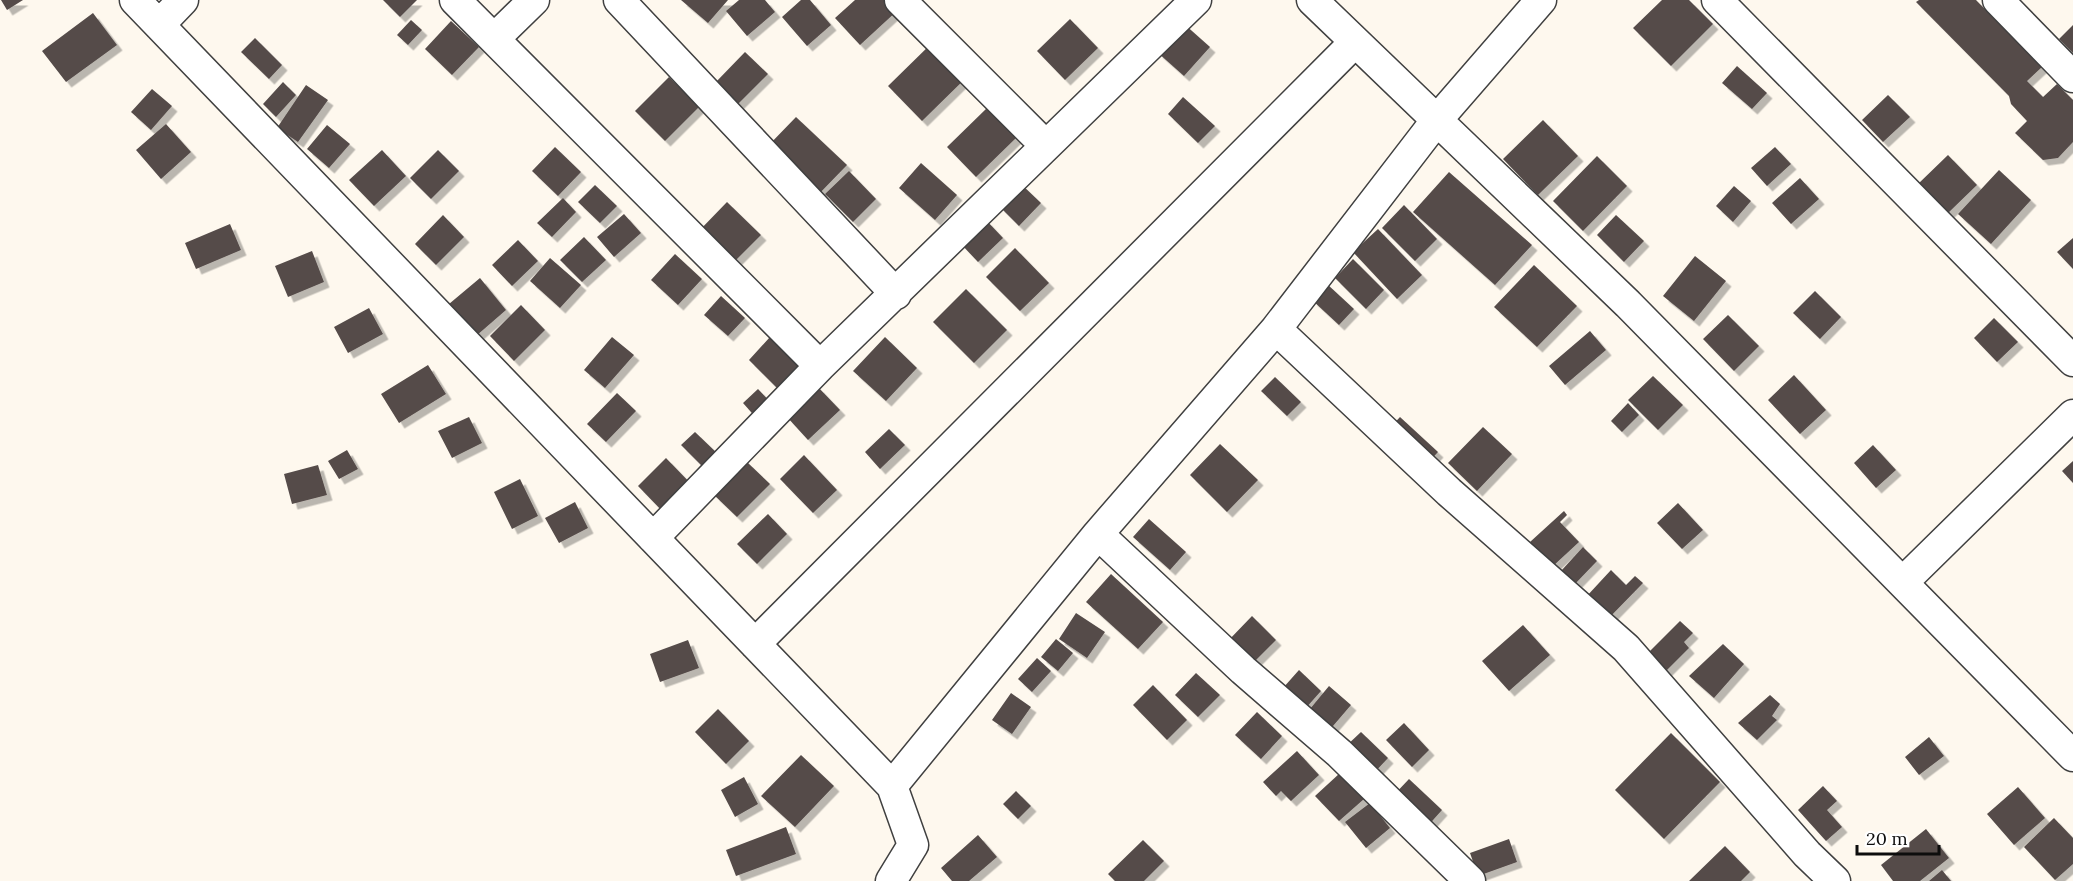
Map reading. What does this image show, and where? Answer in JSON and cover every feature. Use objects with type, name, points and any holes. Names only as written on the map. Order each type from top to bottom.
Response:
[{"type":"street","points":[[135,0],[892,786],[913,845],[891,881]]},
{"type":"street","points":[[159,25],[183,0]]},
{"type":"street","points":[[455,0],[820,366]]},
{"type":"street","points":[[494,39],[534,0]]},
{"type":"street","points":[[619,0],[896,294]]},
{"type":"street","points":[[900,0],[1046,146]]},
{"type":"street","points":[[653,538],[820,366],[1196,0]]},
{"type":"street","points":[[1312,0],[1628,304],[2073,756]]},
{"type":"street","points":[[892,786],[1098,534],[1276,329],[1436,121],[1541,0]]},
{"type":"street","points":[[1717,0],[2073,361]]},
{"type":"street","points":[[1998,0],[2073,77]]},
{"type":"street","points":[[755,644],[1355,42]]},
{"type":"street","points":[[1276,329],[1449,492],[1626,648],[1806,854],[1835,881]]},
{"type":"street","points":[[1903,582],[2073,415]]},
{"type":"street","points":[[1098,534],[1243,670],[1339,753],[1470,881]]},
{"type":"building","points":[[1,0],[23,0],[7,10]]},
{"type":"building","points":[[383,0],[417,0],[400,17]]},
{"type":"building","points":[[681,0],[728,0],[708,23]]},
{"type":"building","points":[[739,0],[765,0],[775,12],[747,36],[726,11]]},
{"type":"building","points":[[801,0],[810,0],[831,25],[807,46],[782,17]]},
{"type":"building","points":[[855,0],[888,0],[898,10],[860,45],[835,18]]},
{"type":"building","points":[[1662,0],[1689,0],[1713,24],[1671,66],[1633,28]]},
{"type":"building","points":[[1919,0],[1976,0],[2042,67],[2027,81],[2043,97],[2057,84],[2073,100],[2073,142],[2058,158],[2043,160],[2015,133],[2027,121],[2011,104],[2009,96],[1916,2]]},
{"type":"building","points":[[93,13],[117,45],[66,82],[42,51]]},
{"type":"building","points":[[1070,19],[1098,48],[1065,80],[1037,51]]},
{"type":"building","points":[[411,20],[422,30],[408,45],[397,35]]},
{"type":"building","points":[[451,21],[479,47],[452,75],[425,49]]},
{"type":"building","points":[[1183,23],[1210,47],[1184,76],[1157,52]]},
{"type":"building","points":[[2073,25],[2073,53],[2059,39]]},
{"type":"building","points":[[255,38],[282,65],[269,79],[241,52]]},
{"type":"building","points":[[936,39],[970,74],[922,121],[888,86]]},
{"type":"building","points":[[745,52],[768,74],[736,106],[714,84]]},
{"type":"building","points":[[1737,66],[1767,93],[1752,109],[1722,83]]},
{"type":"building","points":[[669,77],[699,107],[665,141],[635,111]]},
{"type":"building","points":[[283,82],[296,95],[276,117],[263,104]]},
{"type":"building","points":[[306,85],[328,100],[298,142],[277,128]]},
{"type":"building","points":[[152,89],[172,106],[151,130],[131,112]]},
{"type":"building","points":[[1888,95],[1910,117],[1883,142],[1862,120]]},
{"type":"building","points":[[1183,97],[1215,126],[1198,143],[1168,114]]},
{"type":"building","points":[[987,108],[1016,138],[976,177],[947,147]]},
{"type":"building","points":[[796,117],[847,165],[817,196],[766,148]]},
{"type":"building","points":[[1543,120],[1578,156],[1538,195],[1503,159]]},
{"type":"building","points":[[166,124],[191,152],[161,179],[136,150]]},
{"type":"building","points":[[327,125],[350,144],[329,168],[307,149]]},
{"type":"building","points":[[555,147],[581,172],[558,196],[532,171]]},
{"type":"building","points":[[1775,147],[1791,164],[1767,186],[1751,168]]},
{"type":"building","points":[[382,150],[406,176],[374,206],[349,180]]},
{"type":"building","points":[[438,150],[459,171],[431,199],[410,178]]},
{"type":"building","points":[[1948,155],[1977,185],[1947,214],[1918,184]]},
{"type":"building","points":[[1597,156],[1627,186],[1583,231],[1553,201]]},
{"type":"building","points":[[921,163],[957,195],[935,220],[899,188]]},
{"type":"building","points":[[1999,170],[2031,200],[1991,244],[1958,214]]},
{"type":"building","points":[[849,171],[876,199],[853,222],[825,194]]},
{"type":"building","points":[[1449,172],[1532,245],[1495,285],[1413,212]]},
{"type":"building","points":[[1800,178],[1819,199],[1791,224],[1772,203]]},
{"type":"building","points":[[1021,184],[1041,203],[1019,226],[999,206]]},
{"type":"building","points":[[595,185],[617,206],[600,223],[578,202]]},
{"type":"building","points":[[1734,186],[1751,201],[1733,222],[1716,206]]},
{"type":"building","points":[[563,198],[576,212],[552,237],[537,223]]},
{"type":"building","points":[[727,202],[761,235],[729,267],[696,234]]},
{"type":"building","points":[[1404,205],[1437,239],[1415,261],[1382,228]]},
{"type":"building","points":[[624,214],[641,233],[614,257],[597,237]]},
{"type":"building","points":[[443,215],[464,237],[436,265],[415,244]]},
{"type":"building","points":[[1616,215],[1644,241],[1624,262],[1597,235]]},
{"type":"building","points":[[986,220],[1003,238],[978,262],[961,244]]},
{"type":"building","points":[[230,224],[241,250],[196,269],[185,243]]},
{"type":"building","points":[[1378,229],[1422,275],[1397,299],[1353,252]]},
{"type":"building","points":[[584,237],[606,260],[582,282],[560,260]]},
{"type":"building","points":[[2073,238],[2073,269],[2057,252]]},
{"type":"building","points":[[518,240],[538,261],[512,286],[492,265]]},
{"type":"building","points":[[1015,248],[1049,283],[1020,311],[986,277]]},
{"type":"building","points":[[312,251],[324,282],[288,297],[275,266]]},
{"type":"building","points":[[675,254],[702,279],[678,305],[651,280]]},
{"type":"building","points":[[1695,256],[1726,281],[1694,321],[1663,296]]},
{"type":"building","points":[[550,258],[581,285],[560,308],[530,281]]},
{"type":"building","points":[[1353,259],[1384,290],[1366,309],[1335,278]]},
{"type":"building","points":[[1534,265],[1577,306],[1537,347],[1494,307]]},
{"type":"building","points":[[480,278],[506,310],[476,336],[449,304]]},
{"type":"building","points":[[1327,284],[1354,309],[1339,325],[1312,300]]},
{"type":"building","points":[[966,289],[1007,330],[974,363],[933,322]]},
{"type":"building","points":[[1815,291],[1841,317],[1820,339],[1793,313]]},
{"type":"building","points":[[721,296],[745,318],[728,336],[704,315]]},
{"type":"building","points":[[521,305],[545,330],[514,361],[490,336]]},
{"type":"building","points":[[369,308],[383,334],[348,353],[334,327]]},
{"type":"building","points":[[1728,315],[1759,346],[1734,371],[1703,339]]},
{"type":"building","points":[[1994,318],[2018,342],[1997,362],[1974,338]]},
{"type":"building","points":[[1590,331],[1606,350],[1565,385],[1549,366]]},
{"type":"building","points":[[612,337],[634,355],[605,388],[584,370]]},
{"type":"building","points":[[770,337],[803,368],[780,391],[749,360]]},
{"type":"building","points":[[885,337],[917,368],[886,401],[853,371]]},
{"type":"building","points":[[428,365],[446,394],[399,423],[381,394]]},
{"type":"building","points":[[1794,375],[1826,410],[1800,434],[1768,400]]},
{"type":"building","points":[[1653,376],[1683,405],[1658,430],[1628,400]]},
{"type":"building","points":[[1275,377],[1301,402],[1287,416],[1261,391]]},
{"type":"building","points":[[818,387],[840,410],[808,440],[787,417]]},
{"type":"building","points":[[758,389],[775,407],[759,421],[743,403]]},
{"type":"building","points":[[617,393],[636,411],[606,442],[587,424]]},
{"type":"building","points":[[1628,403],[1639,415],[1622,432],[1611,421]]},
{"type":"building","points":[[469,417],[482,443],[452,458],[438,431]]},
{"type":"building","points":[[1400,417],[1438,452],[1426,465],[1387,431]]},
{"type":"building","points":[[1483,427],[1512,454],[1477,491],[1448,463]]},
{"type":"building","points":[[889,429],[905,445],[880,469],[865,452]]},
{"type":"building","points":[[695,432],[719,455],[705,469],[681,445]]},
{"type":"building","points":[[1220,444],[1258,480],[1227,512],[1190,475]]},
{"type":"building","points":[[1873,445],[1896,470],[1876,488],[1854,463]]},
{"type":"building","points":[[347,450],[358,469],[339,479],[328,461]]},
{"type":"building","points":[[804,455],[837,490],[813,513],[780,479]]},
{"type":"building","points":[[666,458],[695,488],[667,516],[638,486]]},
{"type":"building","points":[[2073,461],[2073,483],[2062,471]]},
{"type":"building","points":[[747,462],[770,484],[737,517],[714,495]]},
{"type":"building","points":[[318,465],[327,495],[292,504],[284,474]]},
{"type":"building","points":[[520,479],[538,516],[512,529],[494,492]]},
{"type":"building","points":[[575,502],[588,528],[559,543],[545,518]]},
{"type":"building","points":[[1678,503],[1703,530],[1682,549],[1657,523]]},
{"type":"building","points":[[1564,511],[1567,515],[1560,522],[1579,542],[1552,567],[1530,542]]},
{"type":"building","points":[[768,514],[787,534],[757,564],[737,544]]},
{"type":"building","points":[[1149,519],[1186,552],[1170,570],[1133,537]]},
{"type":"building","points":[[1583,547],[1597,561],[1575,584],[1561,571]]},
{"type":"building","points":[[1611,570],[1626,585],[1635,576],[1643,583],[1608,619],[1586,597]]},
{"type":"building","points":[[1111,574],[1163,622],[1138,649],[1086,602]]},
{"type":"building","points":[[1076,613],[1105,632],[1087,658],[1059,639]]},
{"type":"building","points":[[1252,616],[1276,640],[1250,666],[1226,643]]},
{"type":"building","points":[[1680,621],[1693,633],[1684,642],[1689,648],[1665,672],[1647,654]]},
{"type":"building","points":[[1523,625],[1550,655],[1509,691],[1482,661]]},
{"type":"building","points":[[1056,639],[1073,653],[1058,671],[1041,657]]},
{"type":"building","points":[[688,640],[699,668],[660,682],[650,654]]},
{"type":"building","points":[[1723,644],[1744,664],[1714,698],[1689,676]]},
{"type":"building","points":[[1037,658],[1051,671],[1032,692],[1018,679]]},
{"type":"building","points":[[1299,670],[1321,691],[1305,709],[1283,688]]},
{"type":"building","points":[[1196,673],[1220,695],[1198,717],[1175,695]]},
{"type":"building","points":[[1153,685],[1187,720],[1167,740],[1133,705]]},
{"type":"building","points":[[1329,686],[1351,705],[1327,733],[1305,715]]},
{"type":"building","points":[[1011,693],[1031,707],[1012,734],[992,720]]},
{"type":"building","points":[[1770,695],[1780,704],[1772,716],[1777,720],[1757,740],[1738,723]]},
{"type":"building","points":[[718,709],[749,741],[726,764],[695,732]]},
{"type":"building","points":[[1257,712],[1282,736],[1261,759],[1235,735]]},
{"type":"building","points":[[1404,723],[1429,750],[1412,767],[1386,740]]},
{"type":"building","points":[[1361,732],[1388,758],[1374,773],[1345,747]]},
{"type":"building","points":[[1671,733],[1720,782],[1664,839],[1615,790]]},
{"type":"building","points":[[1929,737],[1944,756],[1919,775],[1905,757]]},
{"type":"building","points":[[1297,751],[1319,775],[1291,801],[1281,791],[1276,796],[1263,782]]},
{"type":"building","points":[[801,755],[834,786],[795,827],[761,796]]},
{"type":"building","points":[[1340,773],[1364,799],[1339,821],[1315,796]]},
{"type":"building","points":[[744,777],[758,804],[735,817],[721,790]]},
{"type":"building","points":[[1409,779],[1442,810],[1425,829],[1391,798]]},
{"type":"building","points":[[1823,786],[1837,801],[1827,810],[1842,827],[1826,841],[1798,810]]},
{"type":"building","points":[[2018,787],[2045,818],[2014,845],[1987,814]]},
{"type":"building","points":[[1016,791],[1031,806],[1018,819],[1003,804]]},
{"type":"building","points":[[1370,803],[1390,828],[1366,848],[1345,822]]},
{"type":"building","points":[[2054,818],[2073,838],[2073,864],[2055,880],[2024,847]]},
{"type":"building","points":[[786,827],[796,854],[736,876],[726,850]]},
{"type":"building","points":[[1926,829],[1949,858],[1920,881],[1893,881],[1881,865]]},
{"type":"building","points":[[978,835],[997,857],[969,881],[952,881],[941,868]]},
{"type":"building","points":[[1509,839],[1517,862],[1478,876],[1470,853]]},
{"type":"building","points":[[1143,840],[1164,861],[1144,881],[1115,881],[1108,874]]},
{"type":"building","points":[[1725,846],[1750,872],[1741,881],[1689,881]]},
{"type":"building","points":[[1942,870],[1951,881],[1929,881]]}]
